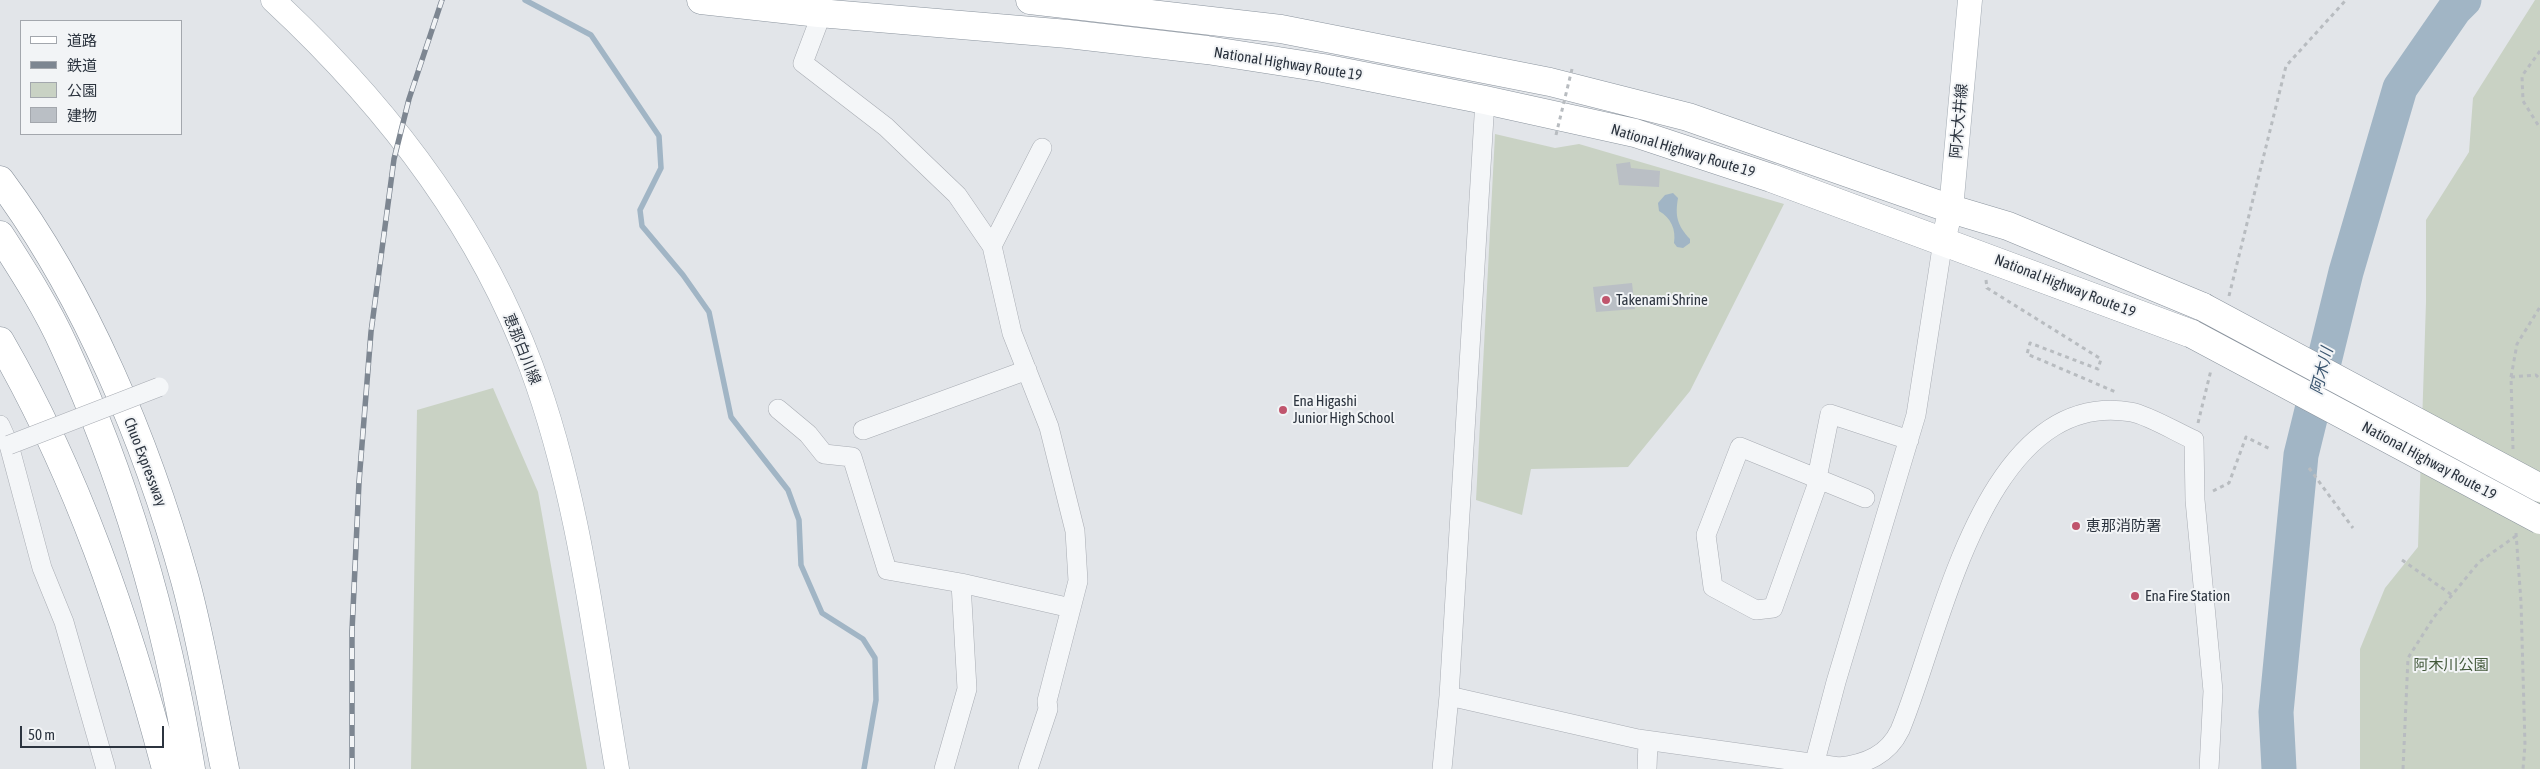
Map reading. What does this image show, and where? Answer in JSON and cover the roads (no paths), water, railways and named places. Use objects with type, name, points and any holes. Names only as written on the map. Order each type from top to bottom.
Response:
[{"type":"highway","name":"National Highway Route 19","points":[[701,0],[819,13],[931,21],[1207,50],[1323,68],[1485,100],[1635,133],[1771,178],[2192,334],[2540,520]]},
{"type":"highway","name":"National Highway Route 19","points":[[1030,0],[1281,29],[1550,82],[1688,117],[2008,226],[2215,306],[2540,488]]},
{"type":"highway","name":"Chuo Expressway","points":[[0,180],[53,261],[92,332],[158,495],[185,581],[226,769]]},
{"type":"highway","name":"Chuo Expressway","points":[[0,235],[26,276],[64,345],[104,439],[151,584],[182,718],[191,769]]},
{"type":"highway","points":[[0,341],[26,386],[68,473],[105,568],[166,769]]},
{"type":"main road","name":"恵那白川線","points":[[273,0],[316,39],[396,129],[466,229],[504,305],[531,366],[571,503],[617,769]]},
{"type":"main road","name":"阿木大井線","points":[[1943,241],[1951,208],[1970,0]]},
{"type":"street","points":[[819,13],[817,26],[803,63],[886,128],[957,195],[992,246],[1012,333],[1050,426],[1075,531],[1078,581],[1047,701],[1048,709],[1028,769]]},
{"type":"street","points":[[1442,769],[1449,696],[1485,100]]},
{"type":"street","points":[[992,246],[1042,148]]},
{"type":"street","points":[[1814,766],[1836,682],[1916,415],[1943,241]]},
{"type":"street","points":[[863,430],[1027,370]]},
{"type":"street","points":[[9,445],[159,387]]},
{"type":"street","points":[[778,409],[808,434],[824,454],[852,457],[887,570],[962,583],[1071,608]]},
{"type":"street","points":[[1449,696],[1648,741],[1814,766],[1839,767],[1863,762],[1885,752],[1897,737],[1908,712],[1952,578],[1974,525],[2009,470],[2039,439],[2071,419],[2090,413],[2133,412],[2194,440],[2195,500],[2213,691],[2209,769]]},
{"type":"street","points":[[1865,498],[1817,478],[1740,447],[1706,535],[1713,587],[1756,610],[1773,608],[1817,478],[1830,414],[1909,440]]},
{"type":"street","points":[[0,425],[9,445],[42,568],[64,622],[106,769]]},
{"type":"street","points":[[944,769],[967,689],[962,583]]},
{"type":"street","points":[[1647,769],[1648,741]]},
{"type":"water","points":[[1673,193],[1678,198],[1678,220],[1690,239],[1690,243],[1683,248],[1677,247],[1674,243],[1672,224],[1659,211],[1658,203],[1665,195]]},
{"type":"waterway","points":[[525,0],[591,35],[659,136],[661,168],[640,210],[642,226],[683,275],[709,312],[731,417],[788,490],[799,520],[801,565],[822,613],[863,639],[875,658],[876,700],[864,769]]},
{"type":"waterway","name":"阿木川","points":[[2279,769],[2276,712],[2301,455],[2346,272],[2400,88],[2454,10],[2464,0]]},
{"type":"railway","points":[[352,769],[352,631],[359,482],[371,332],[394,159],[409,99],[442,0]]},
{"type":"place","name":"Takenami Shrine","points":[[1606,300]]},
{"type":"place","name":"Ena Higashi Junior High School","points":[[1283,410]]},
{"type":"place","name":"恵那消防署","points":[[2076,526]]},
{"type":"place","name":"Ena Fire Station","points":[[2135,596]]},
{"type":"park label","name":"阿木川公園","points":[[2451,665]]}]
